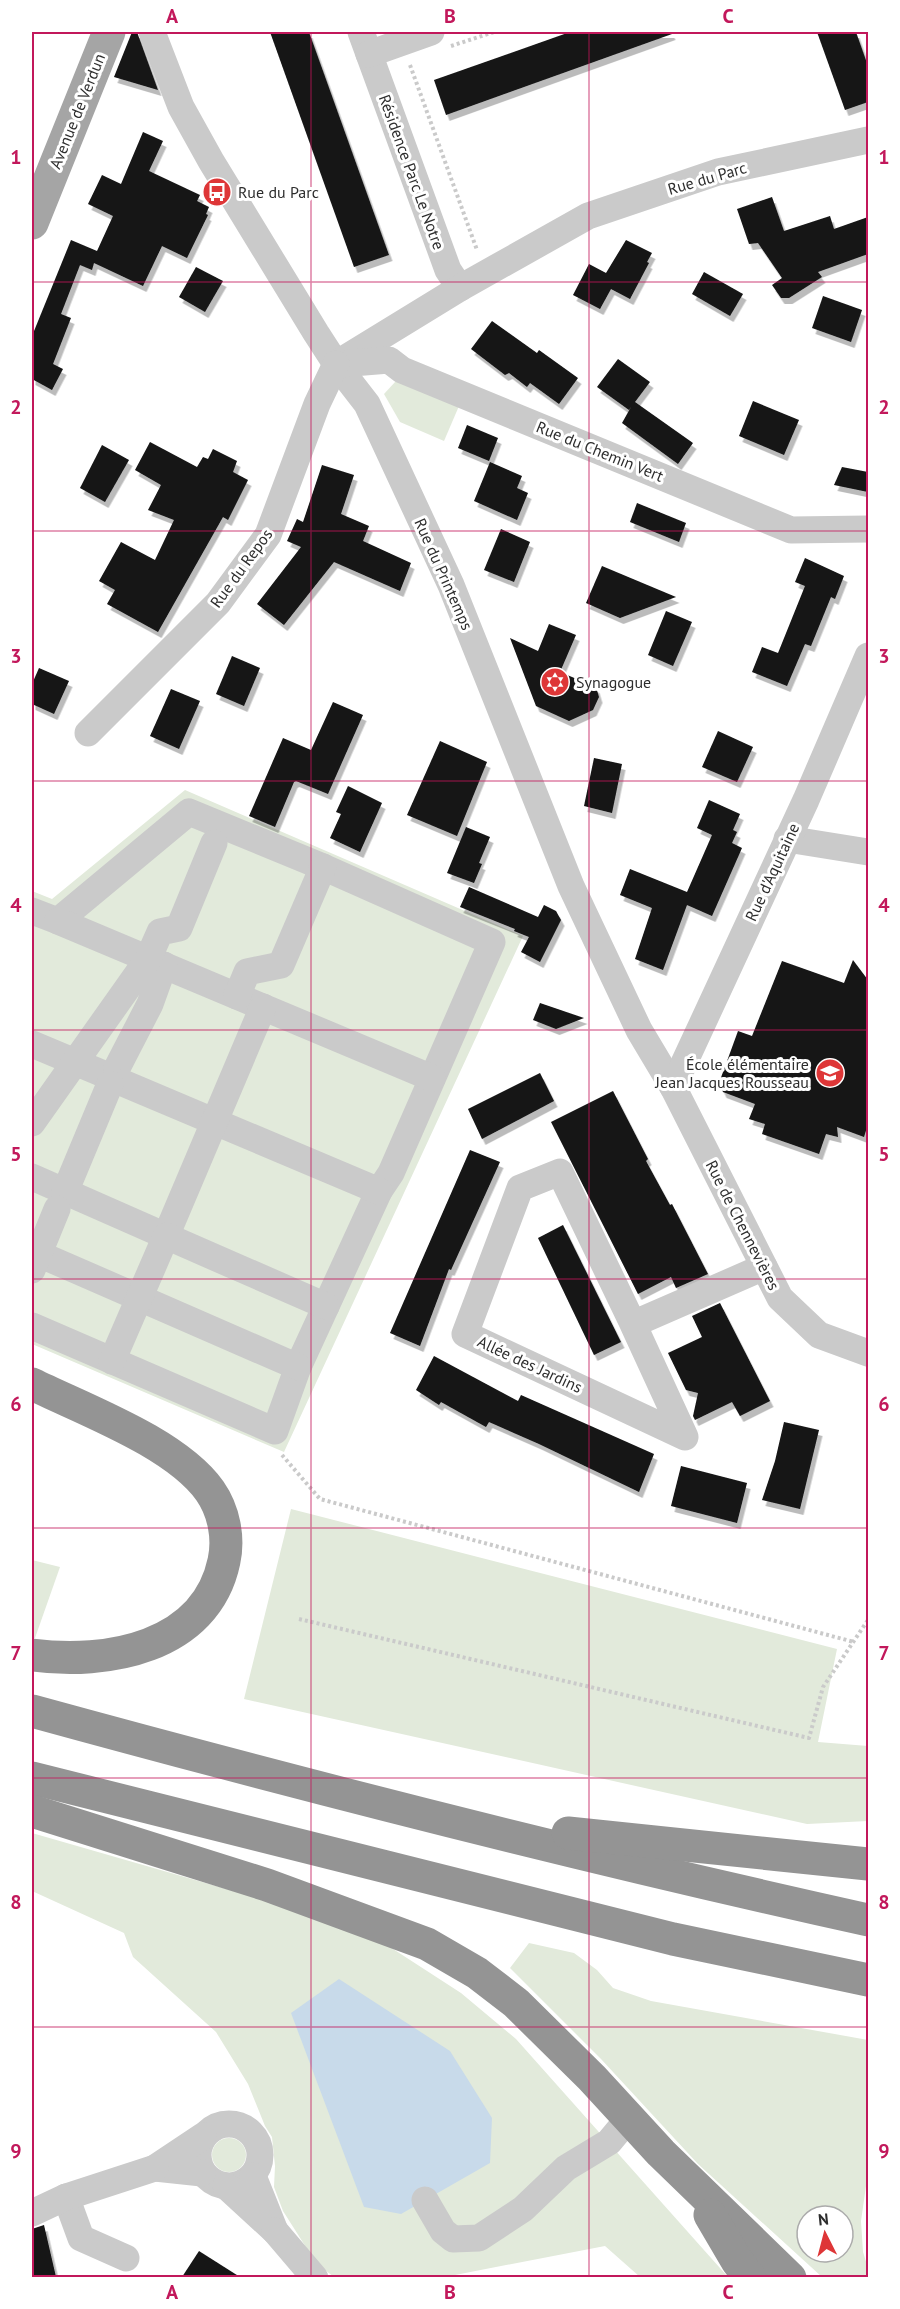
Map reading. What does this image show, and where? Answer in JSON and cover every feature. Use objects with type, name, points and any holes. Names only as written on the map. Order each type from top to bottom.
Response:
[{"type":"highway","points":[[32,1384],[143,1437],[181,1461],[210,1492],[220,1511],[225,1531],[226,1551],[221,1576],[206,1603],[183,1626],[164,1637],[144,1647],[116,1655],[82,1659],[32,1655]]},
{"type":"highway","points":[[32,1711],[449,1821],[684,1879],[868,1920]]},
{"type":"highway","points":[[32,1779],[673,1939],[868,1980]]},
{"type":"highway","points":[[32,1811],[267,1885],[427,1944],[477,1973],[516,2002],[687,2177],[790,2277]]},
{"type":"highway","points":[[449,1821],[868,1864]]},
{"type":"highway","points":[[687,2177],[737,2261],[750,2277]]},
{"type":"main road","name":"Avenue de Verdun","points":[[32,223],[109,32]]},
{"type":"street","name":"Rue du Printemps","points":[[152,32],[181,106],[211,161],[336,364],[367,404],[451,585],[571,886],[639,1030],[673,1087],[698,1136]]},
{"type":"street","name":"Résidence Parc Le Notre","points":[[431,32],[365,43],[448,270],[460,288]]},
{"type":"street","name":"Rue du Parc","points":[[336,364],[460,288],[588,216],[718,172],[868,140]]},
{"type":"street","name":"Rue du Chemin Vert","points":[[336,364],[389,360],[402,370],[791,530],[868,529]]},
{"type":"street","name":"Rue du Repos","points":[[88,733],[218,603],[268,535],[317,404],[336,364]]},
{"type":"street","name":"Rue d'Aquitaine","points":[[673,1087],[868,656]]},
{"type":"street","points":[[32,1326],[275,1431],[298,1367],[379,1191],[391,1173],[492,942],[323,867],[189,812],[58,921]]},
{"type":"street","points":[[787,839],[868,852]]},
{"type":"street","points":[[214,843],[179,928],[160,932],[150,1004],[114,1078],[34,1258],[139,1298],[298,1367]]},
{"type":"street","points":[[237,996],[247,972],[281,965],[323,867]]},
{"type":"street","points":[[32,911],[432,1078]]},
{"type":"street","points":[[32,1124],[75,1062],[156,962]]},
{"type":"street","points":[[112,1361],[263,1007]]},
{"type":"street","points":[[32,1044],[379,1191]]},
{"type":"street","name":"Rue de Chennevières","points":[[698,1136],[780,1298],[819,1335],[868,1353]]},
{"type":"street","name":"Allée des Jardins","points":[[560,1172],[633,1324],[685,1437],[465,1334],[520,1188],[560,1172]]},
{"type":"street","points":[[32,1177],[61,1200],[166,1236],[326,1306]]},
{"type":"street","points":[[633,1324],[764,1268]]},
{"type":"street","points":[[425,2200],[443,2231],[453,2239],[480,2238],[523,2209],[566,2168],[609,2142],[629,2118]]},
{"type":"street","points":[[32,2212],[66,2196],[155,2168],[210,2129],[228,2123],[248,2130],[255,2137],[259,2146],[258,2167],[253,2176],[236,2186],[226,2186],[209,2180],[202,2173],[197,2155],[203,2136]]},
{"type":"street","points":[[155,2168],[202,2173]]},
{"type":"street","points":[[253,2176],[275,2231]]},
{"type":"street","points":[[226,2186],[275,2231],[315,2277]]},
{"type":"street","points":[[66,2196],[81,2238],[126,2258]]},
{"type":"path","points":[[280,1454],[320,1499],[854,1642]]},
{"type":"path","points":[[299,1618],[809,1738],[823,1687],[868,1620]]},
{"type":"green space","points":[[396,381],[459,406],[444,441],[400,422],[384,394]]},
{"type":"green space","points":[[185,790],[523,936],[284,1452],[32,1344],[32,891],[52,899]]},
{"type":"green space","points":[[291,1509],[837,1649],[818,1742],[868,1746],[868,1821],[807,1824],[244,1699]]},
{"type":"green space","points":[[32,1560],[60,1567],[35,1638],[32,1638]]},
{"type":"green space","points":[[32,1833],[286,1906],[390,1947],[461,1993],[516,2039],[728,2277],[640,2277],[605,2246],[455,2275],[456,2277],[334,2277],[316,2263],[283,2211],[274,2187],[275,2166],[272,2137],[265,2126],[248,2084],[216,2032],[133,1957],[124,1933],[32,1891]]},
{"type":"green space","points":[[529,1943],[574,1953],[597,1970],[613,1988],[651,2001],[868,2040],[868,2172],[861,2221],[863,2252],[868,2277],[822,2277],[808,2264],[855,2264],[855,2204],[795,2204],[795,2252],[698,2164],[601,2059],[510,1968]]},
{"type":"green space","points":[[229,2138],[241,2143],[246,2155],[241,2167],[229,2172],[217,2167],[212,2155],[217,2143]]},
{"type":"water","points":[[339,1979],[450,2051],[492,2118],[490,2163],[401,2214],[364,2207],[291,2013]]},
{"type":"building","points":[[132,32],[137,32],[158,90],[114,77]]},
{"type":"building","points":[[270,32],[309,32],[389,255],[354,267]]},
{"type":"building","points":[[570,32],[671,32],[672,34],[446,115],[434,80]]},
{"type":"building","points":[[817,32],[856,32],[868,66],[868,102],[845,110]]},
{"type":"building","points":[[143,132],[163,141],[149,171],[200,195],[197,201],[209,207],[206,214],[208,215],[187,258],[162,246],[143,286],[94,263],[92,270],[80,265],[61,314],[71,318],[53,364],[63,369],[52,390],[32,379],[32,336],[71,240],[97,251],[113,216],[88,204],[102,175],[121,184]]},
{"type":"building","points":[[772,197],[784,231],[830,216],[834,229],[868,217],[868,254],[818,272],[822,277],[789,298],[781,298],[772,285],[782,278],[758,243],[749,244],[737,209]]},
{"type":"building","points":[[626,240],[652,253],[630,299],[611,289],[600,309],[573,295],[589,264],[606,273]]},
{"type":"building","points":[[196,267],[223,281],[205,312],[179,297]]},
{"type":"building","points":[[704,272],[743,294],[730,316],[692,294]]},
{"type":"building","points":[[823,296],[862,310],[851,342],[812,328]]},
{"type":"building","points":[[492,321],[537,353],[539,350],[578,378],[559,404],[530,383],[527,387],[509,373],[505,375],[471,349]]},
{"type":"building","points":[[618,359],[650,382],[635,402],[693,443],[678,464],[622,423],[631,407],[629,410],[597,387]]},
{"type":"building","points":[[753,401],[799,420],[784,455],[739,436]]},
{"type":"building","points":[[467,425],[498,438],[489,461],[458,448]]},
{"type":"building","points":[[150,442],[197,467],[203,457],[208,459],[213,449],[237,461],[233,472],[248,480],[228,520],[223,517],[158,632],[107,604],[115,590],[99,581],[121,542],[155,560],[174,520],[148,510],[161,485],[135,470]]},
{"type":"building","points":[[102,445],[129,460],[105,502],[80,488]]},
{"type":"building","points":[[490,462],[522,476],[517,488],[528,493],[517,520],[474,501]]},
{"type":"building","points":[[322,465],[354,475],[341,514],[369,526],[363,541],[411,563],[400,591],[334,562],[284,625],[257,604],[301,547],[287,541],[297,519],[303,522]]},
{"type":"building","points":[[842,467],[868,472],[868,492],[834,485]]},
{"type":"building","points":[[637,503],[686,523],[679,542],[630,522]]},
{"type":"building","points":[[501,529],[530,542],[514,582],[484,570]]},
{"type":"building","points":[[805,558],[844,576],[835,599],[831,597],[811,646],[805,644],[787,686],[752,672],[762,647],[778,653],[805,586],[795,582]]},
{"type":"building","points":[[602,566],[676,597],[620,618],[586,603]]},
{"type":"building","points":[[666,611],[692,622],[673,666],[648,655]]},
{"type":"building","name":"Synagogue","points":[[549,624],[576,635],[560,672],[596,687],[599,697],[593,710],[569,721],[536,706],[510,638],[538,651]]},
{"type":"building","points":[[232,656],[260,668],[244,706],[216,694]]},
{"type":"building","points":[[39,668],[69,681],[54,714],[32,704],[32,684]]},
{"type":"building","points":[[171,689],[200,701],[179,749],[150,736]]},
{"type":"building","points":[[333,702],[363,715],[328,794],[296,781],[275,827],[249,816],[283,738],[311,750]]},
{"type":"building","points":[[718,731],[753,747],[737,782],[702,767]]},
{"type":"building","points":[[440,741],[487,762],[457,836],[407,815]]},
{"type":"building","points":[[594,758],[622,764],[612,813],[584,806]]},
{"type":"building","points":[[348,786],[382,803],[360,852],[330,838],[341,814],[336,812]]},
{"type":"building","points":[[709,800],[740,814],[733,830],[737,832],[732,843],[742,848],[712,916],[687,905],[663,970],[635,959],[652,908],[620,895],[630,869],[687,892],[712,835],[697,828]]},
{"type":"building","points":[[466,827],[490,837],[479,863],[482,864],[474,883],[447,873]]},
{"type":"building","points":[[469,887],[538,917],[544,905],[556,911],[561,920],[540,962],[521,952],[529,937],[460,907]]},
{"type":"building","points":[[853,960],[868,980],[868,1124],[864,1137],[837,1127],[838,1137],[826,1134],[819,1154],[762,1134],[765,1124],[749,1119],[755,1104],[723,1092],[719,1083],[738,1031],[752,1036],[782,961],[844,983]]},
{"type":"building","points":[[540,1003],[584,1018],[556,1029],[533,1020]]},
{"type":"building","points":[[540,1073],[554,1101],[482,1139],[468,1109]]},
{"type":"building","points":[[613,1091],[648,1159],[646,1161],[670,1205],[672,1204],[708,1274],[676,1288],[671,1277],[638,1294],[551,1122]]},
{"type":"building","points":[[470,1150],[500,1162],[451,1270],[449,1269],[420,1346],[390,1333]]},
{"type":"building","points":[[563,1225],[621,1342],[594,1355],[538,1238]]},
{"type":"building","points":[[720,1303],[770,1401],[740,1416],[732,1402],[695,1420],[693,1416],[698,1393],[686,1390],[668,1353],[702,1337],[692,1316]]},
{"type":"building","points":[[434,1356],[518,1401],[521,1395],[654,1454],[639,1492],[489,1422],[486,1427],[441,1402],[439,1405],[416,1390]]},
{"type":"building","points":[[784,1422],[819,1430],[800,1509],[762,1500],[775,1461]]},
{"type":"building","points":[[681,1466],[747,1483],[737,1523],[671,1506]]},
{"type":"building","points":[[44,2225],[56,2277],[32,2277],[32,2229]]},
{"type":"building","points":[[199,2251],[240,2277],[182,2277]]},
{"type":"place","name":"Rue du Parc","points":[[217,192]]},
{"type":"place","name":"Synagogue","points":[[555,682]]},
{"type":"place","name":"École élémentaire Jean Jacques Rousseau","points":[[830,1073]]}]
